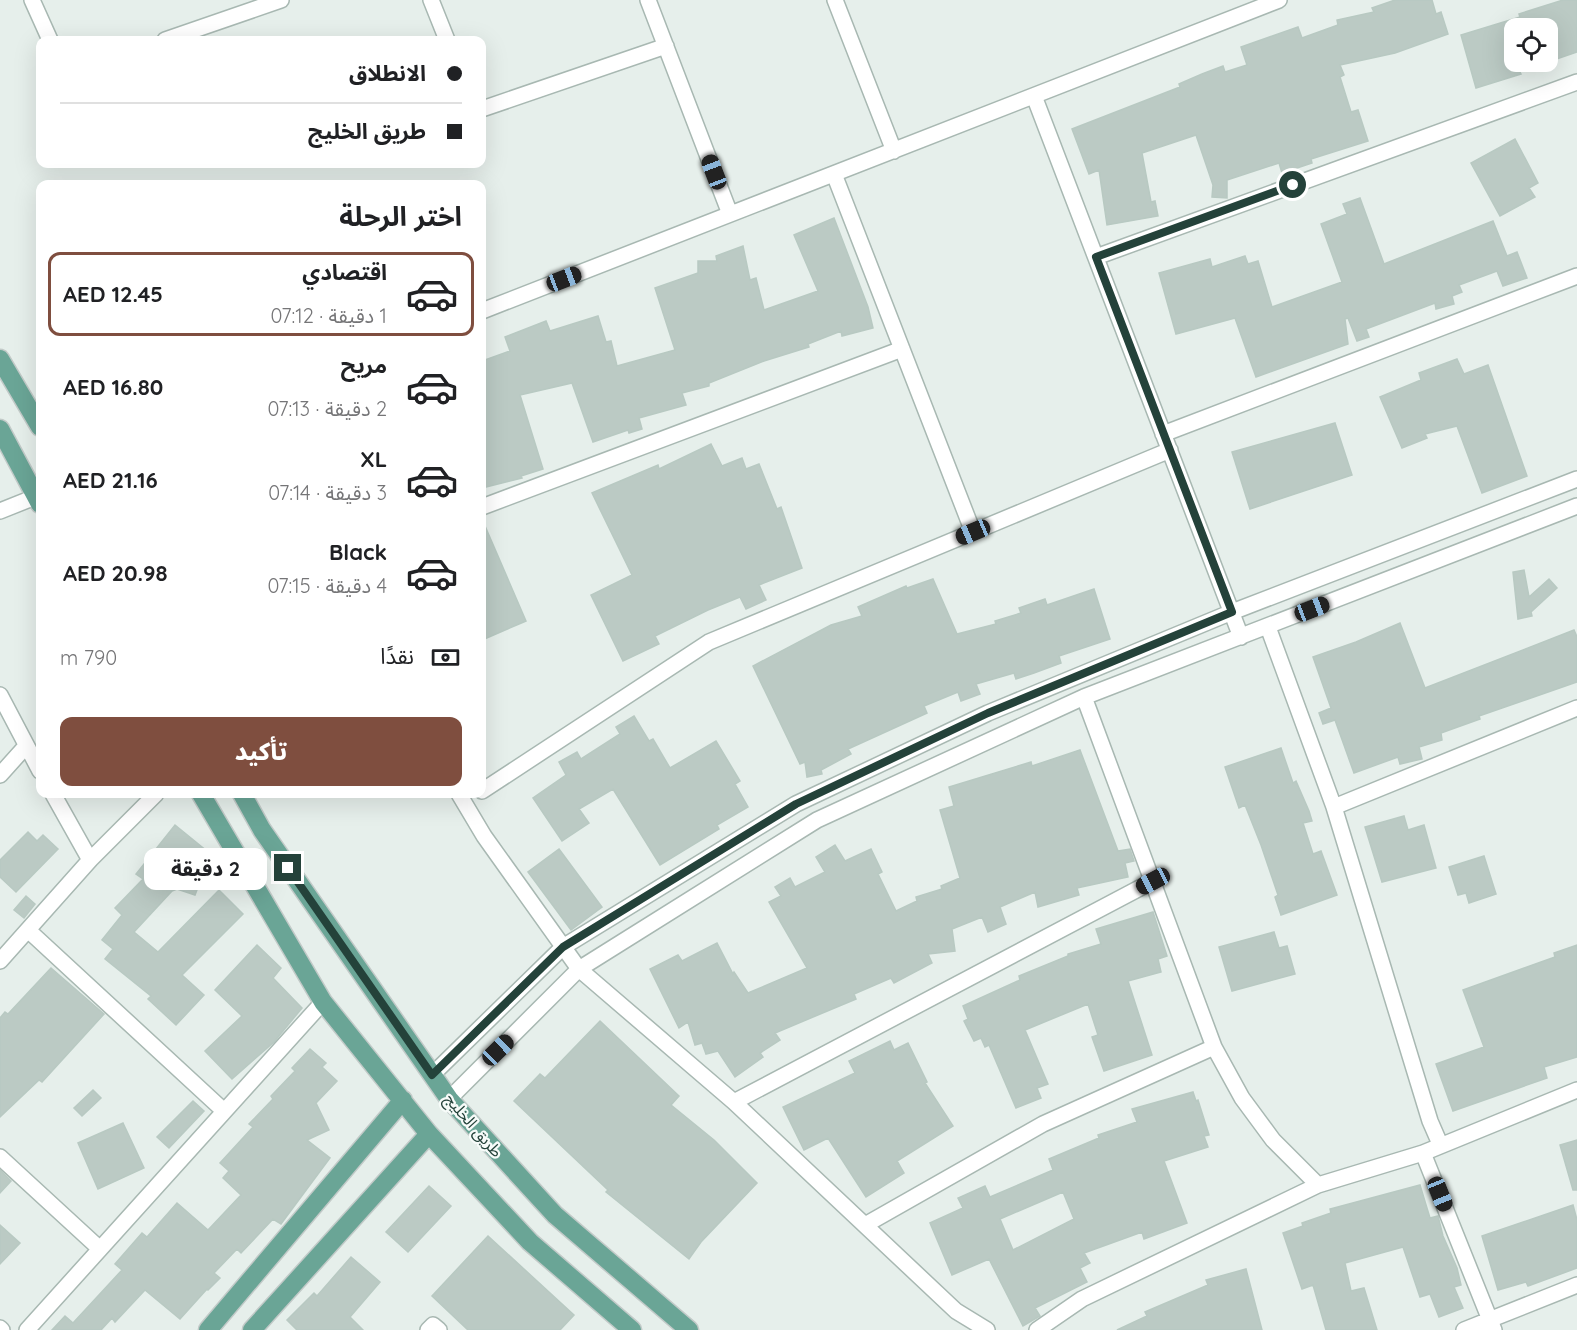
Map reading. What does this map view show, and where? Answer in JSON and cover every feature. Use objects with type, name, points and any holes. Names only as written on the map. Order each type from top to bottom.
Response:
[{"type":"main road","points":[[0,359],[36,420]]},
{"type":"main road","points":[[0,429],[36,497]]},
{"type":"main road","points":[[203,798],[323,1002],[429,1134],[530,1242],[632,1330]]},
{"type":"main road","name":"طريق الخليج","points":[[244,798],[262,830],[449,1099],[555,1215],[689,1330]]},
{"type":"main road","points":[[208,1330],[403,1100]]},
{"type":"main road","points":[[252,1330],[429,1134]]},
{"type":"street","points":[[32,0],[48,36]]},
{"type":"street","points":[[177,36],[281,0]]},
{"type":"street","points":[[432,0],[446,36]]},
{"type":"street","points":[[648,0],[730,214]]},
{"type":"street","points":[[835,0],[894,151]]},
{"type":"street","points":[[486,309],[1279,0]]},
{"type":"street","points":[[486,108],[666,46]]},
{"type":"street","points":[[1096,257],[1577,82]]},
{"type":"street","points":[[1034,96],[1241,637]]},
{"type":"street","points":[[834,174],[973,532]]},
{"type":"street","points":[[1163,434],[1577,276]]},
{"type":"street","points":[[486,505],[902,349]]},
{"type":"street","points":[[486,789],[709,642],[1170,450]]},
{"type":"street","points":[[432,1075],[563,947],[796,804],[988,713],[1232,612],[1577,479]]},
{"type":"street","points":[[0,511],[36,502]]},
{"type":"street","points":[[449,1099],[579,969],[818,820],[1084,697],[1577,506]]},
{"type":"street","points":[[1269,627],[1334,807],[1424,1101],[1440,1144]]},
{"type":"street","points":[[0,695],[36,764]]},
{"type":"street","points":[[1084,697],[1214,1047],[1242,1098],[1273,1140],[1318,1185]]},
{"type":"street","points":[[1334,807],[1577,708]]},
{"type":"street","points":[[0,776],[26,746]]},
{"type":"street","points":[[55,798],[90,860]]},
{"type":"street","points":[[0,961],[90,860],[152,798]]},
{"type":"street","points":[[462,798],[483,836],[579,969],[734,1102],[956,1311],[987,1330]]},
{"type":"street","points":[[734,1102],[1153,881]]},
{"type":"street","points":[[29,930],[224,1111]]},
{"type":"street","points":[[27,1330],[323,1002]]},
{"type":"street","points":[[865,1225],[1042,1124],[1214,1047]]},
{"type":"street","points":[[1037,1330],[1082,1299],[1318,1185],[1423,1153],[1440,1144],[1577,1090]]},
{"type":"street","points":[[1423,1153],[1492,1325]]},
{"type":"street","points":[[0,1157],[100,1249]]},
{"type":"street","points":[[1464,1330],[1492,1325],[1577,1285]]},
{"type":"street","points":[[428,1330],[433,1325],[439,1330]]},
{"type":"building","points":[[1395,0],[1432,0],[1436,14],[1441,12],[1448,34],[1395,53],[1340,65],[1344,75],[1340,77],[1351,112],[1358,110],[1368,141],[1311,159],[1312,163],[1282,173],[1279,163],[1227,180],[1227,198],[1212,197],[1213,185],[1196,135],[1142,153],[1151,202],[1155,201],[1158,216],[1107,225],[1099,170],[1089,174],[1072,129],[1180,87],[1179,84],[1223,66],[1225,72],[1247,65],[1241,47],[1298,27],[1302,38],[1338,25],[1337,20],[1374,12],[1372,8]]},
{"type":"building","points":[[1563,0],[1577,0],[1577,52],[1558,59],[1558,18],[1517,18],[1520,17],[1519,14]]},
{"type":"building","points":[[1504,22],[1504,72],[1520,72],[1521,74],[1476,88],[1461,35]]},
{"type":"building","points":[[1515,139],[1538,183],[1529,188],[1535,197],[1500,216],[1471,163]]},
{"type":"building","points":[[1360,198],[1384,264],[1493,221],[1507,256],[1517,252],[1527,278],[1503,286],[1497,271],[1459,285],[1462,292],[1452,296],[1454,304],[1436,309],[1435,303],[1366,329],[1369,337],[1357,341],[1348,318],[1345,319],[1348,344],[1256,377],[1235,318],[1176,334],[1159,273],[1210,259],[1212,267],[1245,256],[1248,264],[1258,261],[1272,307],[1342,282],[1321,224],[1347,214],[1343,204]]},
{"type":"building","points":[[834,218],[868,307],[873,328],[842,336],[841,331],[808,344],[809,347],[764,361],[709,383],[709,386],[682,393],[686,405],[639,418],[642,429],[629,433],[628,430],[593,442],[572,383],[520,395],[543,469],[521,476],[522,478],[486,487],[486,360],[510,351],[505,337],[546,321],[550,331],[598,316],[606,342],[611,341],[617,366],[675,350],[655,288],[698,273],[698,261],[717,261],[716,256],[743,246],[750,280],[756,278],[764,310],[818,291],[794,235]]},
{"type":"building","points":[[1457,359],[1464,374],[1488,365],[1527,476],[1482,493],[1457,426],[1425,434],[1427,438],[1402,448],[1380,397],[1421,380],[1419,373]]},
{"type":"building","points":[[1335,423],[1352,475],[1250,509],[1232,452]]},
{"type":"building","points":[[711,444],[722,466],[742,458],[746,469],[759,464],[777,509],[781,507],[802,568],[759,585],[766,600],[746,609],[740,597],[708,610],[655,636],[659,644],[623,661],[591,595],[632,575],[592,493],[658,465],[659,469]]},
{"type":"building","points":[[486,528],[526,621],[486,638]]},
{"type":"building","points":[[1524,570],[1529,597],[1549,579],[1557,588],[1531,612],[1532,616],[1518,619],[1513,572]]},
{"type":"building","points":[[933,579],[957,634],[996,624],[995,621],[1021,613],[1019,608],[1045,599],[1047,605],[1094,589],[1110,639],[1059,656],[1061,663],[1034,673],[1016,679],[1014,673],[976,684],[980,694],[961,701],[958,692],[924,706],[927,713],[848,749],[851,754],[821,770],[822,774],[807,777],[805,762],[800,764],[753,666],[831,625],[862,616],[858,607],[906,586],[907,588]]},
{"type":"building","points":[[1400,623],[1425,688],[1574,630],[1577,637],[1577,682],[1479,716],[1480,719],[1441,733],[1442,740],[1419,747],[1422,759],[1400,764],[1398,757],[1354,773],[1335,720],[1323,724],[1319,713],[1331,708],[1313,657]]},
{"type":"building","points":[[634,716],[649,741],[653,739],[670,768],[716,741],[740,781],[735,784],[748,807],[717,825],[719,829],[660,865],[613,789],[579,809],[589,823],[562,841],[533,798],[566,775],[559,762],[577,752],[581,759],[620,734],[616,727]]},
{"type":"building","points":[[1281,748],[1293,783],[1296,781],[1309,811],[1312,821],[1303,823],[1313,854],[1321,851],[1337,895],[1281,915],[1275,897],[1278,895],[1261,845],[1245,805],[1239,808],[1225,767]]},
{"type":"building","points":[[1080,750],[1118,851],[1130,849],[1134,861],[1125,863],[1128,877],[1077,888],[1079,895],[1038,907],[1035,892],[1000,907],[1006,924],[988,932],[982,917],[952,929],[955,951],[928,954],[932,963],[894,983],[891,978],[854,994],[856,999],[775,1033],[780,1040],[760,1053],[763,1057],[735,1077],[718,1051],[706,1054],[702,1043],[695,1045],[688,1022],[679,1028],[650,969],[678,955],[682,961],[717,943],[733,974],[734,972],[748,993],[807,968],[769,902],[781,896],[775,887],[790,878],[795,887],[825,872],[816,857],[835,845],[845,861],[871,849],[882,872],[878,874],[896,911],[917,901],[916,897],[942,889],[941,886],[960,878],[940,810],[954,806],[949,787],[1031,762],[1032,766]]},
{"type":"building","points":[[1404,816],[1408,830],[1424,825],[1436,868],[1382,882],[1365,827]]},
{"type":"building","points":[[175,825],[207,851],[186,877],[200,882],[195,895],[177,889],[172,891],[134,932],[158,952],[219,890],[243,914],[182,975],[204,995],[176,1025],[148,999],[151,996],[105,959],[113,949],[102,940],[122,915],[115,908],[143,879],[136,874]]},
{"type":"building","points":[[28,832],[37,841],[43,835],[58,849],[16,892],[0,877],[0,860]]},
{"type":"building","points":[[559,849],[602,907],[571,930],[528,872]]},
{"type":"building","points":[[1484,856],[1496,894],[1469,903],[1466,893],[1458,895],[1449,867]]},
{"type":"building","points":[[26,896],[35,904],[24,918],[14,910]]},
{"type":"building","points":[[1153,912],[1167,956],[1158,959],[1161,972],[1128,981],[1152,1055],[1104,1071],[1092,1037],[1098,1035],[1088,1004],[1025,1030],[1048,1084],[1037,1088],[1041,1098],[1016,1108],[989,1045],[985,1047],[981,1038],[974,1041],[964,1021],[968,1019],[963,1006],[1020,980],[1019,976],[1068,956],[1068,954],[1101,944],[1096,929]]},
{"type":"building","points":[[1274,932],[1279,948],[1287,946],[1295,974],[1232,991],[1219,947]]},
{"type":"building","points":[[257,945],[281,968],[273,978],[302,1008],[274,1042],[232,1079],[205,1051],[242,1016],[215,990]]},
{"type":"building","points":[[1577,945],[1577,1057],[1544,1067],[1547,1078],[1453,1111],[1436,1064],[1484,1047],[1463,990],[1555,957],[1554,953]]},
{"type":"building","points":[[51,968],[104,1014],[42,1082],[39,1080],[0,1117],[0,1018],[5,1012],[8,1014]]},
{"type":"building","points":[[600,1021],[679,1096],[671,1105],[714,1140],[757,1183],[701,1242],[689,1259],[606,1192],[608,1190],[514,1101],[540,1074],[545,1078]]},
{"type":"building","points":[[890,1041],[894,1050],[908,1043],[927,1082],[925,1083],[953,1126],[897,1161],[904,1173],[866,1197],[828,1138],[804,1150],[783,1107],[855,1073],[849,1061]]},
{"type":"building","points":[[310,1049],[326,1063],[322,1067],[337,1081],[316,1103],[329,1130],[307,1140],[330,1158],[281,1224],[273,1219],[241,1253],[237,1249],[214,1273],[220,1278],[180,1319],[145,1290],[115,1322],[112,1318],[101,1330],[52,1330],[65,1316],[73,1323],[122,1270],[115,1264],[142,1233],[147,1237],[177,1203],[208,1230],[241,1195],[223,1178],[229,1171],[220,1163],[253,1127],[249,1124],[273,1099],[271,1096],[295,1071],[292,1068]]},
{"type":"building","points":[[93,1090],[101,1098],[82,1116],[74,1108]]},
{"type":"building","points":[[1193,1092],[1196,1101],[1198,1100],[1209,1135],[1204,1136],[1208,1147],[1164,1161],[1187,1223],[1144,1239],[1142,1232],[1084,1253],[1090,1263],[1080,1268],[1087,1282],[1035,1308],[1040,1316],[1023,1326],[989,1259],[952,1275],[930,1223],[963,1208],[958,1198],[985,1186],[990,1197],[1053,1170],[1049,1159],[1099,1138],[1098,1135],[1137,1122],[1132,1109]],"holes":[[[1063,1192],[1074,1219],[1013,1250],[1000,1219]]]},
{"type":"building","points":[[193,1101],[204,1111],[169,1148],[157,1137]]},
{"type":"building","points":[[123,1123],[144,1168],[98,1189],[78,1143]]},
{"type":"building","points":[[1577,1140],[1577,1190],[1573,1190],[1560,1145]]},
{"type":"building","points":[[0,1170],[11,1181],[0,1193]]},
{"type":"building","points":[[1420,1185],[1430,1218],[1438,1216],[1443,1236],[1457,1268],[1461,1285],[1454,1287],[1463,1308],[1439,1317],[1430,1294],[1420,1297],[1403,1247],[1345,1263],[1351,1291],[1364,1288],[1377,1330],[1326,1330],[1313,1285],[1302,1289],[1283,1233],[1303,1226],[1302,1223],[1331,1213],[1330,1209]]},
{"type":"building","points":[[429,1186],[451,1206],[408,1252],[386,1232]]},
{"type":"building","points":[[1573,1205],[1577,1220],[1577,1268],[1528,1286],[1526,1282],[1498,1290],[1482,1236]]},
{"type":"building","points":[[0,1225],[20,1243],[0,1264]]},
{"type":"building","points":[[488,1236],[574,1315],[560,1330],[468,1330],[432,1296]]},
{"type":"building","points":[[351,1257],[380,1282],[350,1317],[363,1330],[297,1330],[287,1320],[314,1293],[317,1296]]},
{"type":"building","points":[[1246,1269],[1262,1330],[1117,1330],[1147,1316],[1145,1312],[1208,1285],[1206,1280]]},
{"type":"route","points":[[288,868],[432,1075],[563,947],[796,804],[988,713],[1232,612],[1096,257],[1293,185]]}]
